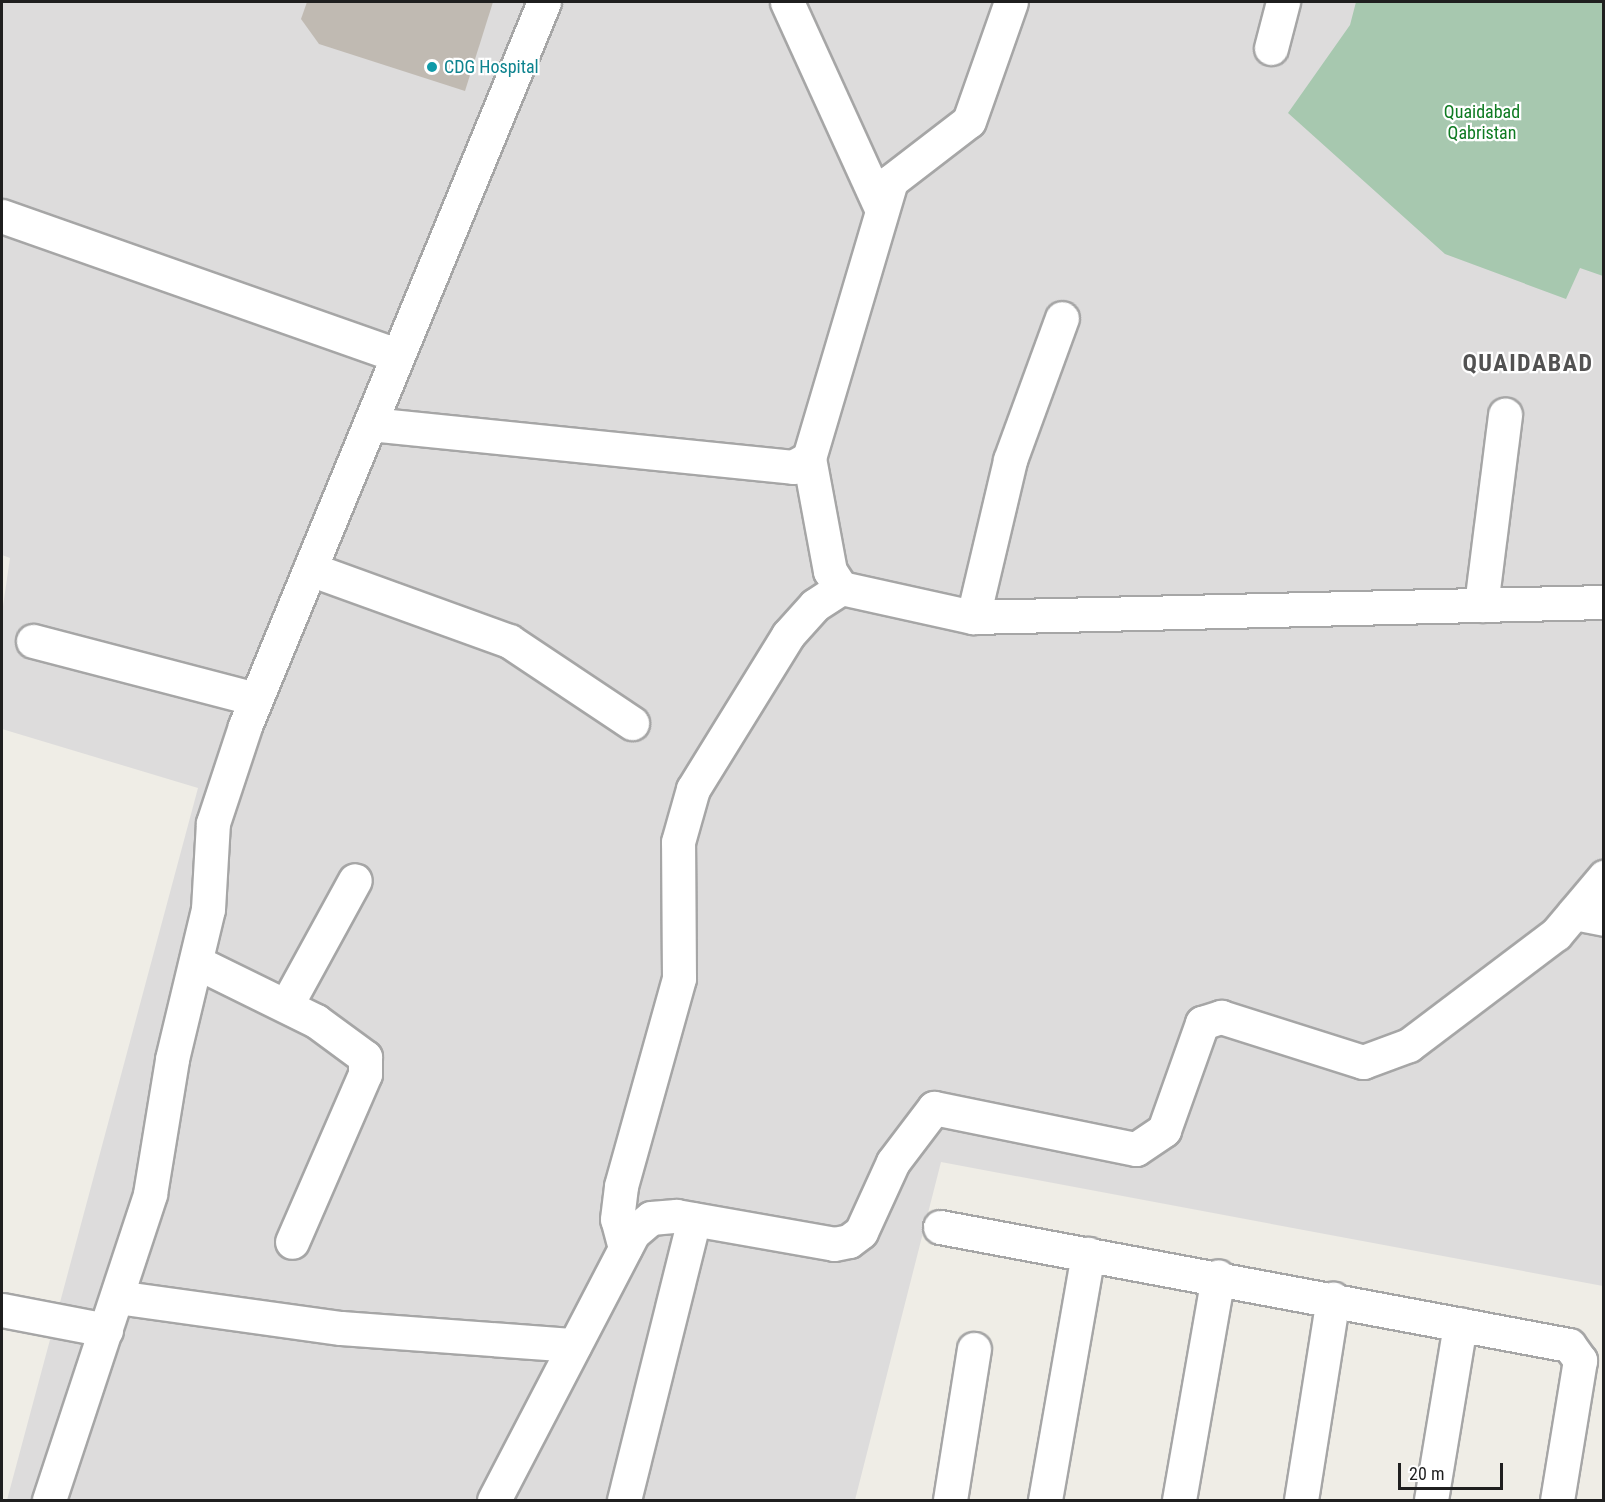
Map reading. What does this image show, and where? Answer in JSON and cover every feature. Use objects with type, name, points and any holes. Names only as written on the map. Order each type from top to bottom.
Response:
[{"type":"street","points":[[49,1500],[150,1194],[208,909],[213,823],[256,699],[370,424],[396,355],[544,2]]},
{"type":"street","points":[[787,2],[880,206]]},
{"type":"street","points":[[841,588],[830,571],[809,458],[880,206],[891,182],[969,121],[1011,2]]},
{"type":"street","points":[[1270,48],[1283,2]]},
{"type":"street","points":[[2,216],[396,355]]},
{"type":"street","points":[[974,617],[1010,460],[1062,318]]},
{"type":"street","points":[[1481,605],[1505,415]]},
{"type":"street","points":[[370,424],[793,467],[809,458]]},
{"type":"street","points":[[310,569],[509,640],[632,723]]},
{"type":"street","points":[[625,1248],[617,1219],[621,1186],[679,978],[678,842],[693,789],[788,635],[814,605],[841,588],[974,617],[1604,602]]},
{"type":"street","points":[[33,641],[256,699]]},
{"type":"street","points":[[494,1500],[625,1248],[651,1218],[694,1220],[834,1244],[849,1241],[861,1232],[893,1162],[934,1107],[1136,1149],[1164,1130],[1202,1023],[1221,1017],[1363,1062],[1408,1045],[1556,934],[1589,916],[1604,877]]},
{"type":"street","points":[[287,1004],[354,880]]},
{"type":"street","points":[[196,962],[287,1004],[316,1021],[367,1064],[292,1242]]},
{"type":"street","points":[[624,1500],[694,1220]]},
{"type":"street","points":[[940,1227],[1218,1276],[1569,1346],[1580,1360],[1557,1500]]},
{"type":"street","points":[[1045,1500],[1088,1254]]},
{"type":"street","points":[[1179,1500],[1218,1276]]},
{"type":"street","points":[[117,1297],[341,1328],[574,1345]]},
{"type":"street","points":[[1301,1500],[1333,1299]]},
{"type":"street","points":[[2,1311],[106,1330]]},
{"type":"street","points":[[1431,1500],[1460,1324]]},
{"type":"street","points":[[950,1500],[974,1349]]},
{"type":"shaded area","points":[[2,2],[1603,2],[1603,1286],[941,1162],[855,1500],[7,1500],[198,788],[2,729],[2,613],[10,558],[2,555]]},
{"type":"green space","name":"Quaidabad Qabristan","points":[[1356,2],[1603,2],[1603,276],[1580,268],[1566,299],[1445,254],[1288,113],[1350,25]]},
{"type":"building","name":"CDG Hospital","points":[[307,2],[493,2],[465,91],[319,44],[301,19]]},
{"type":"place","name":"CDG Hospital","points":[[432,67]]},
{"type":"district","name":"QUAIDABAD","points":[[1528,364]]}]
